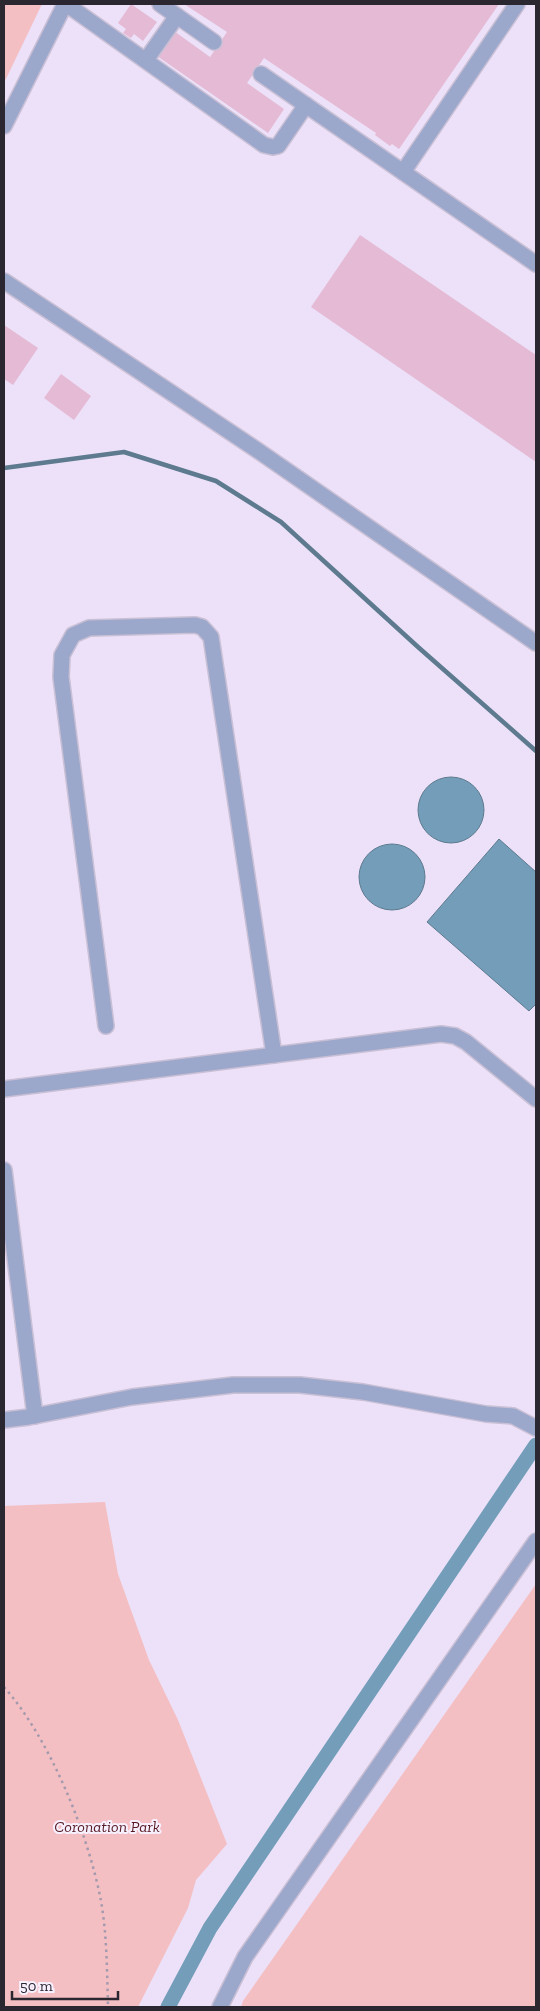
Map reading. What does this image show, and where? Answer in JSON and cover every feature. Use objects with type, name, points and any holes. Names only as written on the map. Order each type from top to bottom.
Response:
[{"type":"street","points":[[4,126],[66,4],[270,147],[278,146],[306,105]]},
{"type":"street","points":[[160,4],[214,42]]},
{"type":"street","points":[[403,172],[517,4]]},
{"type":"street","points":[[146,60],[177,16]]},
{"type":"street","points":[[261,74],[536,264]]},
{"type":"street","points":[[4,281],[257,450],[536,642]]},
{"type":"street","points":[[106,1026],[61,676],[62,655],[73,634],[89,628],[183,624],[202,627],[211,637],[274,1055]]},
{"type":"street","points":[[4,1089],[440,1034],[455,1036],[466,1042],[536,1099]]},
{"type":"street","points":[[4,1170],[35,1416]]},
{"type":"street","points":[[4,1420],[132,1398],[233,1384],[300,1385],[363,1392],[486,1414],[513,1416],[532,1425]]},
{"type":"street","points":[[220,2007],[245,1957],[536,1541]]},
{"type":"path","points":[[4,1687],[35,1730],[63,1784],[88,1853],[101,1901],[108,2007]]},
{"type":"path","points":[[4,1695],[8,1692]]},
{"type":"green space","points":[[4,4],[42,4],[4,83]]},
{"type":"green space","name":"Coronation Park","points":[[105,1502],[118,1574],[149,1660],[178,1720],[227,1844],[196,1880],[188,1908],[138,2007],[4,2007],[4,1506]]},
{"type":"green space","points":[[536,1584],[536,2007],[241,2007],[243,2001]]},
{"type":"water","points":[[451,777],[464,779],[474,787],[482,797],[484,810],[482,823],[474,833],[464,841],[451,843],[438,841],[428,833],[420,823],[418,810],[420,797],[428,787],[438,779]]},
{"type":"water","points":[[499,839],[536,872],[536,1004],[529,1011],[427,922]]},
{"type":"water","points":[[392,844],[405,846],[420,859],[423,864],[425,877],[423,890],[410,905],[405,908],[392,910],[379,908],[364,895],[361,890],[359,877],[361,864],[374,849],[379,846]]},
{"type":"building","points":[[131,4],[157,22],[143,41],[134,34],[131,38],[123,33],[126,29],[118,23]]},
{"type":"building","points":[[184,4],[499,4],[399,149],[392,144],[390,146],[375,135],[376,133],[264,58],[247,83],[284,109],[268,133],[157,56],[174,31],[210,57],[227,32]]},
{"type":"building","points":[[360,235],[536,355],[536,462],[311,307]]},
{"type":"building","points":[[4,325],[38,348],[13,385],[4,379]]},
{"type":"building","points":[[61,374],[91,396],[74,420],[44,398]]},
{"type":"waterway","points":[[4,468],[124,452],[216,481],[281,522],[536,751]]},
{"type":"waterway","points":[[168,2007],[210,1928],[536,1445]]}]
